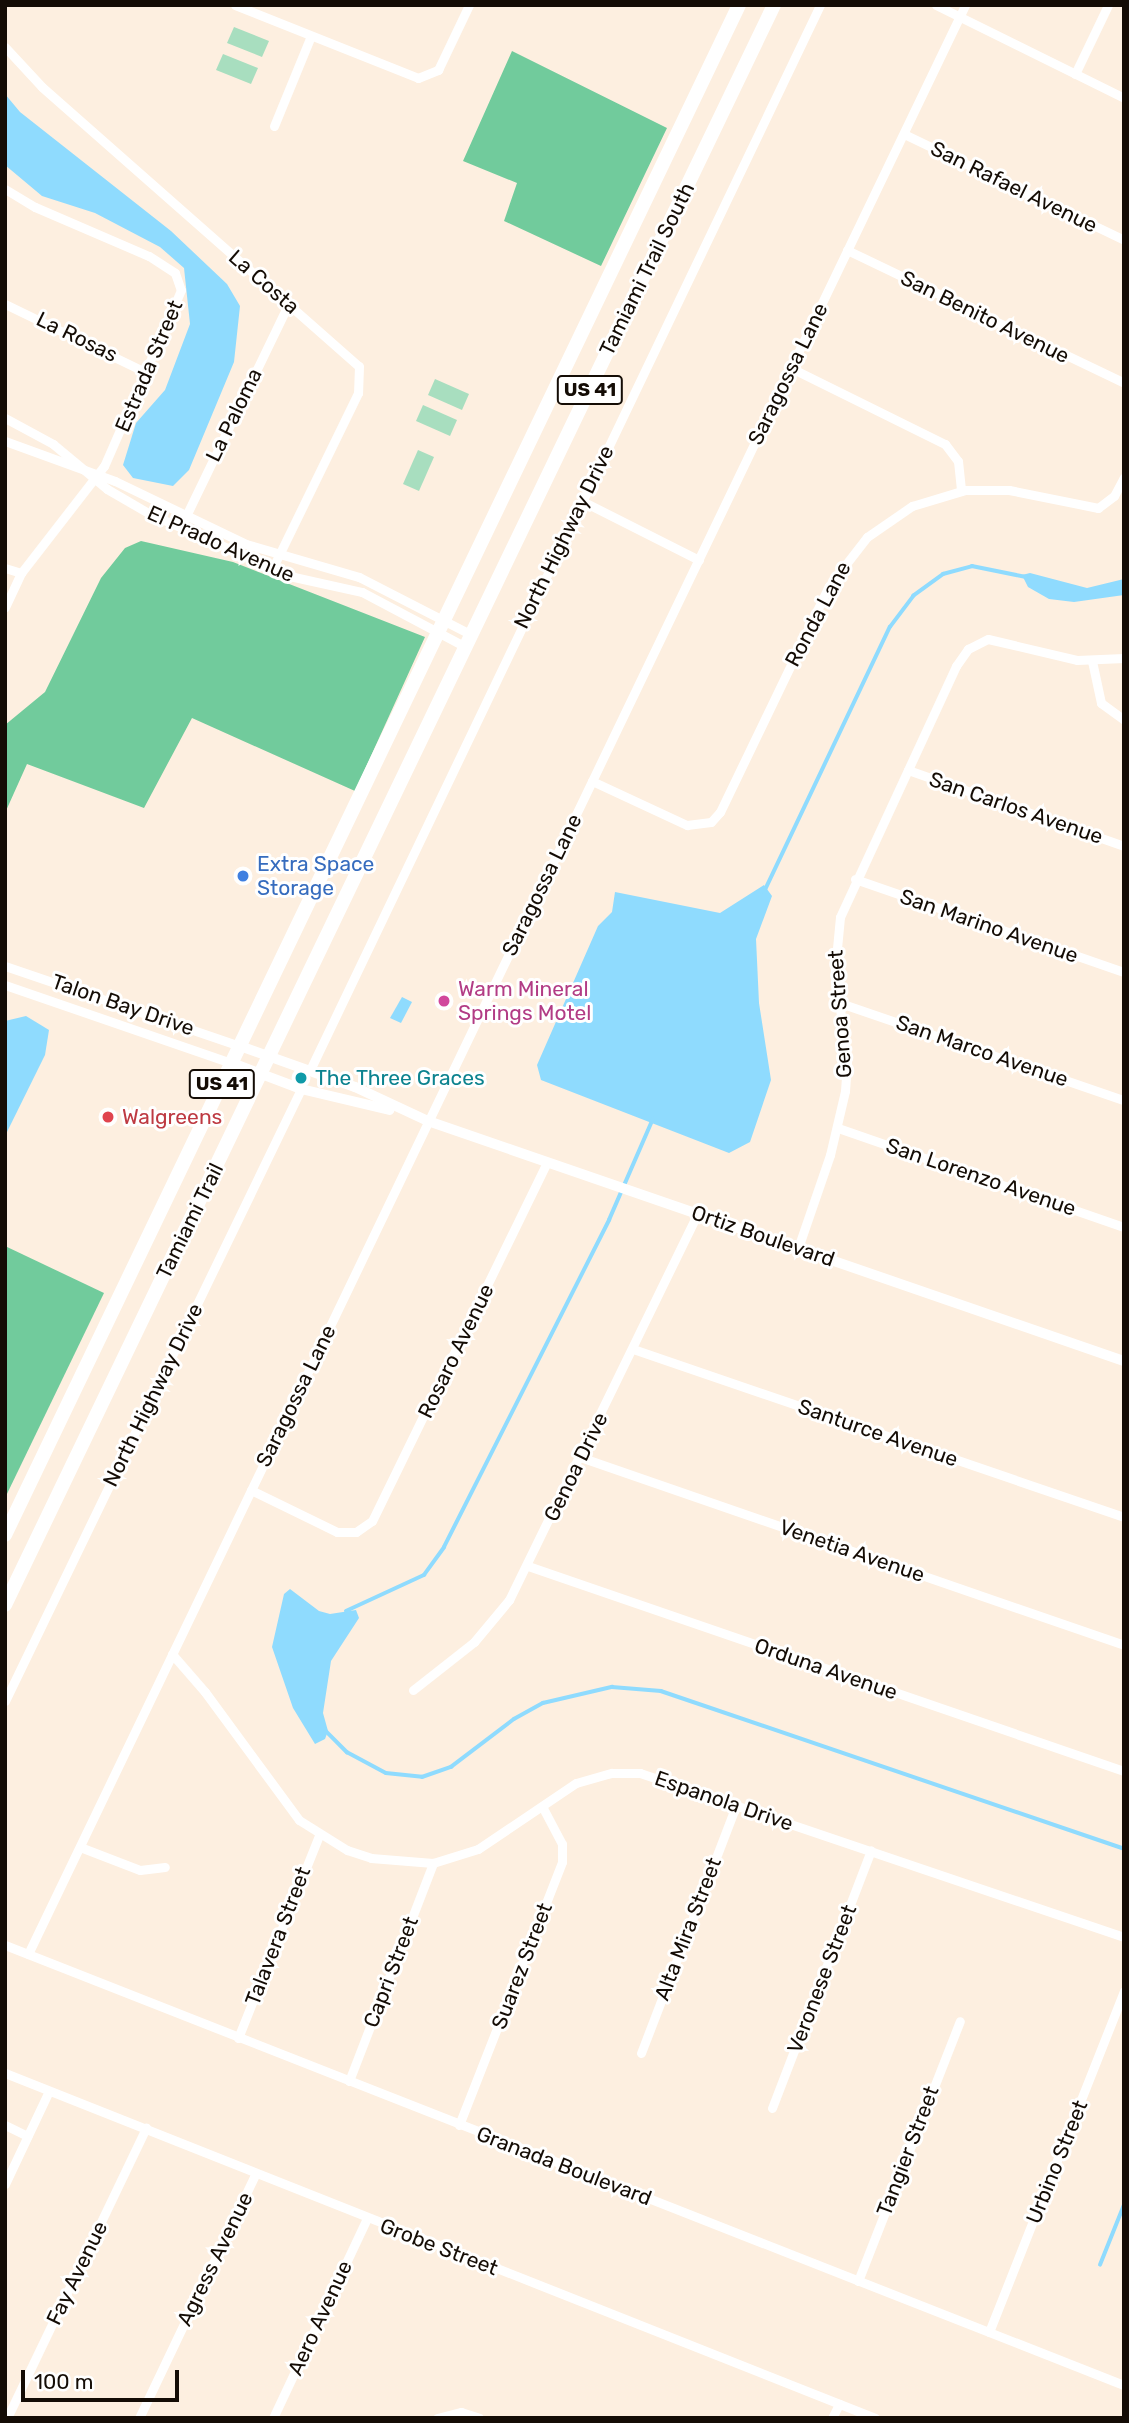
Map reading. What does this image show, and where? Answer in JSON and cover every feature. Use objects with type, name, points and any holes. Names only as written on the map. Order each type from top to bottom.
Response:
[{"type":"main road","name":"Tamiami Trail South","points":[[441,626],[739,5]]},
{"type":"main road","name":"Tamiami Trail South","points":[[469,641],[774,5]]},
{"type":"main road","name":"Tamiami Trail","points":[[5,1535],[441,626]]},
{"type":"main road","name":"Tamiami Trail","points":[[5,1605],[469,641]]},
{"type":"street","points":[[234,5],[411,75],[429,76],[440,66],[469,5]]},
{"type":"street","name":"North Highway Drive","points":[[310,1070],[820,5]]},
{"type":"street","points":[[936,5],[1124,97]]},
{"type":"street","name":"Saragossa Lane","points":[[28,1954],[965,5]]},
{"type":"street","points":[[1075,74],[1108,5]]},
{"type":"street","points":[[274,126],[311,36]]},
{"type":"street","name":"La Costa","points":[[5,47],[42,87],[355,359],[362,380],[273,567]]},
{"type":"street","name":"San Rafael Avenue","points":[[904,134],[1124,240]]},
{"type":"street","name":"Estrada Street","points":[[5,189],[35,207],[132,248],[177,276],[180,298],[97,477],[20,573],[5,607]]},
{"type":"street","name":"San Benito Avenue","points":[[847,250],[1124,383]]},
{"type":"street","name":"La Paloma","points":[[180,528],[289,303]]},
{"type":"street","name":"La Rosas","points":[[5,304],[81,337],[147,373]]},
{"type":"street","points":[[790,368],[945,444],[958,461],[961,491]]},
{"type":"street","points":[[5,418],[53,444],[97,477]]},
{"type":"street","points":[[5,441],[97,477],[116,481],[185,518],[279,555],[351,574],[469,641]]},
{"type":"street","name":"El Prado Avenue","points":[[97,477],[122,499],[180,528],[303,579],[347,587],[441,626]]},
{"type":"street","name":"Ronda Lane","points":[[592,781],[687,825],[706,824],[720,812],[829,586],[845,561],[898,513],[961,491],[1009,490],[1089,509],[1109,502],[1124,477]]},
{"type":"street","points":[[582,501],[699,560]]},
{"type":"street","points":[[5,568],[20,573]]},
{"type":"street","points":[[347,587],[351,574]]},
{"type":"street","name":"Genoa Street","points":[[798,1248],[838,1128],[847,1063],[835,940],[855,879],[956,666],[980,641],[1007,641],[1092,661]]},
{"type":"street","points":[[1124,658],[1092,661],[1101,703],[1124,720]]},
{"type":"street","name":"San Carlos Avenue","points":[[908,770],[1124,846]]},
{"type":"street","name":"San Marino Avenue","points":[[855,879],[1124,972]]},
{"type":"street","name":"Talon Bay Drive","points":[[5,966],[240,1046]]},
{"type":"street","name":"Talon Bay Drive","points":[[5,985],[232,1063]]},
{"type":"street","name":"San Marco Avenue","points":[[840,1003],[1124,1100]]},
{"type":"street","name":"Ortiz Boulevard","points":[[240,1046],[310,1070],[428,1121],[1124,1361]]},
{"type":"street","name":"Ortiz Boulevard","points":[[232,1063],[301,1089],[403,1112]]},
{"type":"street","name":"North Highway Drive","points":[[5,1701],[301,1089]]},
{"type":"street","name":"San Lorenzo Avenue","points":[[838,1128],[1124,1227]]},
{"type":"street","name":"Rosaro Avenue","points":[[251,1490],[334,1531],[356,1532],[377,1513],[547,1163]]},
{"type":"street","name":"Genoa Drive","points":[[413,1690],[493,1622],[528,1566],[697,1213]]},
{"type":"street","name":"Santurce Avenue","points":[[633,1349],[1124,1517]]},
{"type":"street","name":"Venetia Avenue","points":[[580,1457],[1124,1645]]},
{"type":"street","name":"Orduna Avenue","points":[[528,1566],[1124,1772]]},
{"type":"street","name":"Espanola Drive","points":[[172,1654],[205,1692],[283,1802],[318,1835],[371,1858],[433,1863],[478,1849],[543,1808],[576,1783],[623,1773],[655,1776],[1124,1937]]},
{"type":"street","name":"Alta Mira Street","points":[[641,2053],[736,1805]]},
{"type":"street","name":"Suarez Street","points":[[459,2125],[562,1862],[562,1844],[543,1808]]},
{"type":"street","name":"Talavera Street","points":[[239,2038],[318,1835]]},
{"type":"street","points":[[80,1847],[140,1870],[165,1867]]},
{"type":"street","name":"Veronese Street","points":[[772,2108],[871,1850]]},
{"type":"street","name":"Capri Street","points":[[349,2081],[433,1863]]},
{"type":"street","name":"Granada Boulevard","points":[[5,1945],[1124,2385]]},
{"type":"street","name":"Urbino Street","points":[[989,2332],[1124,1991]]},
{"type":"street","name":"Tangier Street","points":[[858,2281],[960,2021]]},
{"type":"street","name":"Grobe Street","points":[[5,2073],[256,2175],[875,2418]]},
{"type":"street","points":[[5,2184],[49,2091]]},
{"type":"street","points":[[5,2125],[28,2136]]},
{"type":"street","name":"Fay Avenue","points":[[7,2418],[146,2129]]},
{"type":"street","name":"Agress Avenue","points":[[139,2418],[256,2175]]},
{"type":"street","name":"Aero Avenue","points":[[273,2418],[367,2218]]},
{"type":"street","points":[[832,2418],[839,2404]]},
{"type":"street","points":[[442,2416],[479,2418]]},
{"type":"green space","points":[[234,27],[269,41],[262,57],[227,43]]},
{"type":"green space","points":[[512,51],[667,128],[601,266],[504,221],[517,183],[463,161]]},
{"type":"green space","points":[[223,54],[258,68],[251,84],[216,70]]},
{"type":"green space","points":[[435,379],[469,394],[462,410],[428,395]]},
{"type":"green space","points":[[423,405],[457,420],[450,436],[416,421]]},
{"type":"green space","points":[[418,450],[434,457],[419,491],[403,484]]},
{"type":"green space","points":[[141,541],[233,562],[425,637],[355,791],[192,718],[144,808],[27,764],[5,813],[5,725],[45,692],[101,578],[125,548]]},
{"type":"green space","points":[[5,1246],[104,1293],[5,1498]]},
{"type":"water","points":[[5,94],[20,112],[171,231],[227,284],[240,306],[234,362],[189,470],[173,486],[133,478],[123,465],[136,423],[165,390],[190,324],[184,268],[160,247],[95,213],[42,196],[5,165]]},
{"type":"water","points":[[1030,573],[1087,588],[1124,579],[1124,595],[1074,602],[1049,599],[1028,587],[1022,575]]},
{"type":"water","points":[[764,885],[772,896],[756,939],[759,1003],[771,1080],[750,1142],[729,1153],[541,1080],[537,1065],[598,926],[612,912],[615,892],[720,913]]},
{"type":"water","points":[[402,997],[412,1002],[401,1023],[390,1018]]},
{"type":"water","points":[[26,1016],[49,1030],[45,1055],[5,1136],[5,1021]]},
{"type":"water","points":[[290,1589],[319,1611],[330,1614],[356,1610],[359,1618],[331,1661],[323,1713],[328,1731],[325,1739],[315,1744],[293,1708],[272,1647],[284,1594]]},
{"type":"waterway","points":[[764,892],[890,627],[913,596],[943,574],[972,566],[1026,577]]},
{"type":"waterway","points":[[346,1611],[424,1575],[444,1547],[609,1220],[653,1119]]},
{"type":"waterway","points":[[326,1731],[347,1752],[386,1773],[422,1777],[451,1767],[514,1719],[543,1703],[612,1687],[661,1691],[1124,1849]]},
{"type":"waterway","points":[[1100,2265],[1124,2205]]},
{"type":"place","name":"Extra Space Storage","points":[[243,876]]},
{"type":"place","name":"Warm Mineral Springs Motel","points":[[444,1001]]},
{"type":"place","name":"The Three Graces","points":[[301,1078]]},
{"type":"place","name":"Walgreens","points":[[108,1117]]}]
